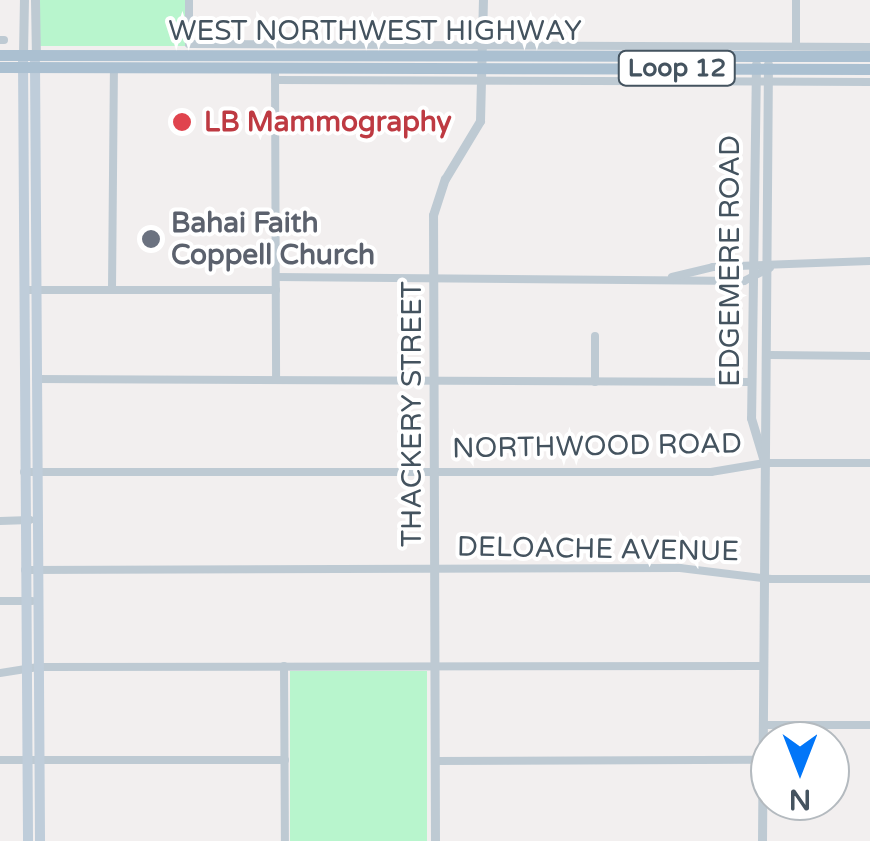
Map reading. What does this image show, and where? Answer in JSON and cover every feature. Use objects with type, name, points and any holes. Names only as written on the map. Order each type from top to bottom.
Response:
[{"type":"main road","name":"WEST NORTHWEST HIGHWAY","points":[[0,55],[114,68],[484,63],[870,69]]},
{"type":"main road","name":"WEST NORTHWEST HIGHWAY","points":[[762,69],[870,56]]},
{"type":"main road","name":"WEST NORTHWEST HIGHWAY","points":[[0,67],[29,61],[276,68]]},
{"type":"main road","points":[[29,61],[30,601],[40,841]]},
{"type":"main road","points":[[28,841],[35,760]]},
{"type":"street","points":[[24,0],[29,61]]},
{"type":"street","points":[[29,61],[35,0]]},
{"type":"street","points":[[189,0],[190,44],[484,63],[796,46],[870,47]]},
{"type":"street","name":"THACKERY STREET","points":[[435,841],[435,205],[476,131],[484,63],[483,0]]},
{"type":"street","points":[[796,0],[796,46]]},
{"type":"street","points":[[112,289],[114,68]]},
{"type":"street","points":[[276,68],[276,379]]},
{"type":"street","points":[[762,69],[870,82]]},
{"type":"street","name":"EDGEMERE ROAD","points":[[762,69],[752,267],[752,431],[765,463]]},
{"type":"street","name":"EDGEMERE ROAD","points":[[762,69],[770,268],[762,721]]},
{"type":"street","points":[[669,278],[701,268],[870,262]]},
{"type":"street","points":[[276,277],[752,280],[770,268]]},
{"type":"street","points":[[30,290],[276,290]]},
{"type":"street","points":[[595,336],[595,382]]},
{"type":"street","points":[[770,356],[870,356]]},
{"type":"street","points":[[30,376],[752,382]]},
{"type":"street","points":[[752,431],[768,431]]},
{"type":"street","name":"NORTHWOOD ROAD","points":[[30,472],[710,472],[765,463],[870,463]]},
{"type":"street","points":[[0,520],[30,520]]},
{"type":"street","name":"DELOACHE AVENUE","points":[[30,570],[720,568],[764,577],[870,579]]},
{"type":"street","points":[[0,601],[30,601]]},
{"type":"street","points":[[284,666],[284,841]]},
{"type":"street","points":[[0,674],[32,667],[763,666]]},
{"type":"street","points":[[0,760],[285,760]]},
{"type":"street","points":[[435,761],[750,760]]},
{"type":"green space","points":[[40,0],[187,0],[187,46],[40,46]]},
{"type":"green space","points":[[290,671],[427,671],[427,841],[290,841]]},
{"type":"place","name":"LB Mammography","points":[[182,122]]},
{"type":"place","name":"Bahai Faith Coppell Church","points":[[151,239]]}]
